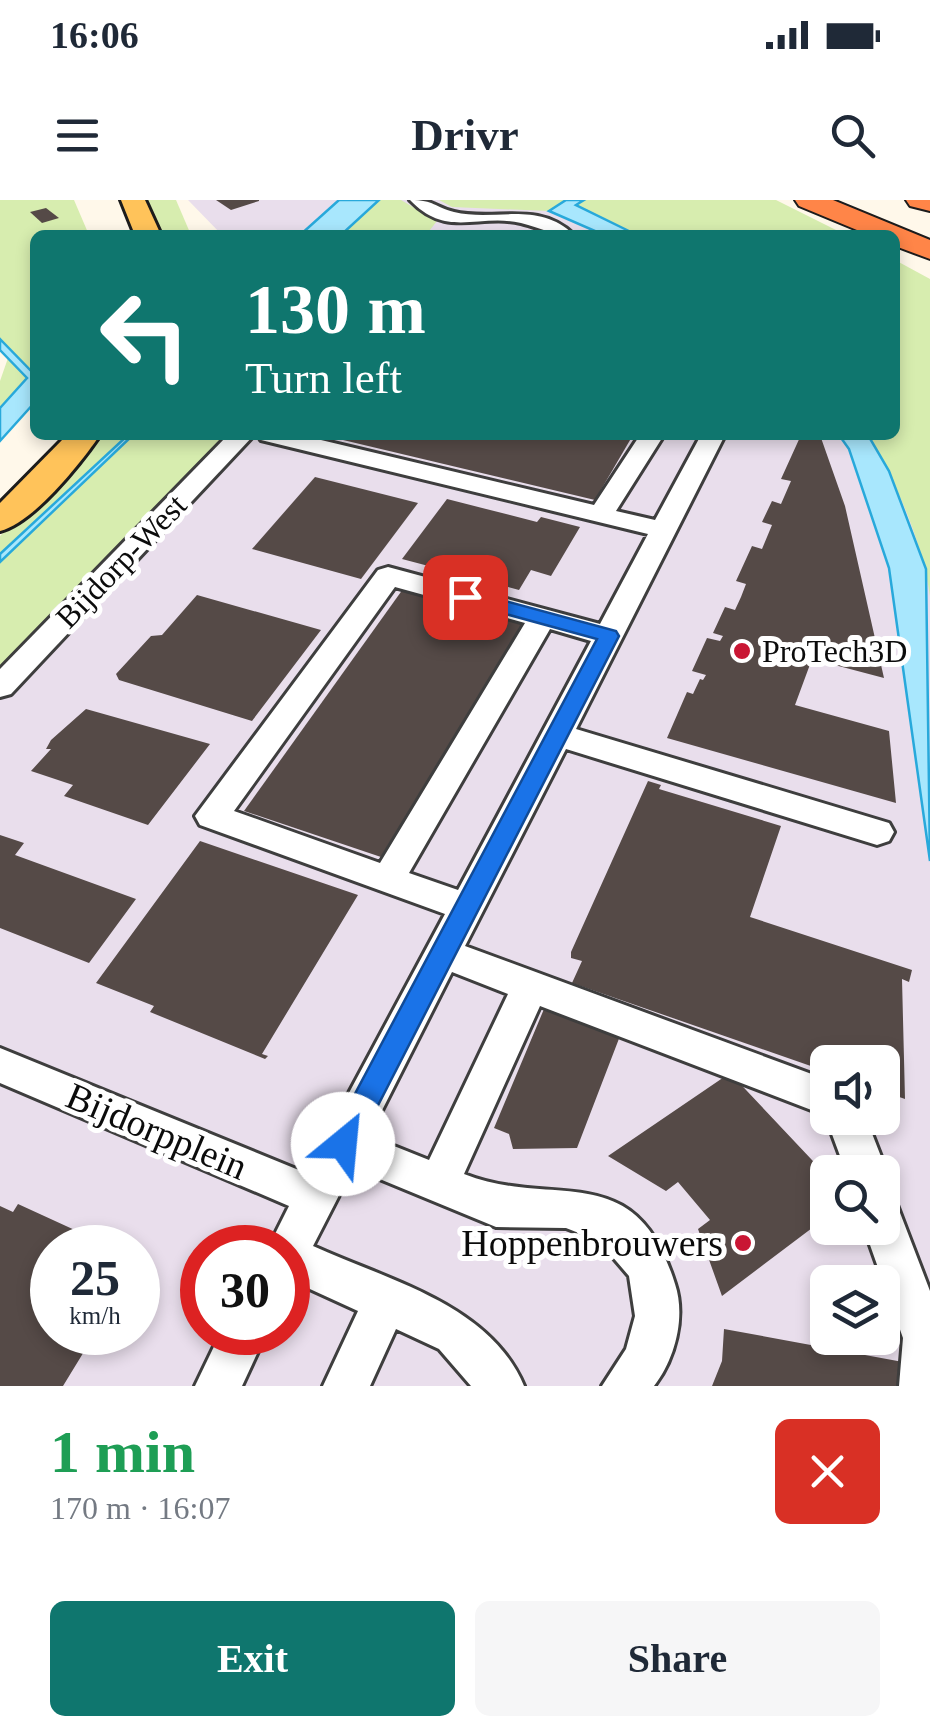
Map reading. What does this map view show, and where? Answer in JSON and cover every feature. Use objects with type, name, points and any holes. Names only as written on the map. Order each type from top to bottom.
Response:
[{"type":"highway","points":[[809,200],[882,230]]},
{"type":"highway","points":[[865,200],[930,225]]},
{"type":"highway","points":[[920,200],[930,203]]},
{"type":"highway","points":[[900,238],[930,250]]},
{"type":"main road","points":[[133,200],[146,230]]},
{"type":"main road","points":[[0,522],[48,478],[80,440]]},
{"type":"street","points":[[419,200],[450,218],[523,217],[553,230]]},
{"type":"street","points":[[496,230],[509,216]]},
{"type":"street","points":[[438,230],[450,218]]},
{"type":"street","name":"Bijdorp-West","points":[[0,687],[237,440]]},
{"type":"street","points":[[299,440],[664,530]]},
{"type":"street","points":[[601,514],[677,445]]},
{"type":"street","points":[[302,1225],[664,530],[677,445]]},
{"type":"street","points":[[468,908],[212,816],[388,576],[608,636]]},
{"type":"street","points":[[388,879],[542,618]]},
{"type":"street","points":[[557,735],[876,832]]},
{"type":"street","points":[[442,953],[810,1091]]},
{"type":"street","points":[[438,1185],[530,986]]},
{"type":"street","name":"Bijdorpplein","points":[[0,1065],[315,1198]]},
{"type":"street","points":[[343,1144],[438,1185],[515,1212],[551,1207],[589,1213],[632,1242],[658,1292],[659,1319],[649,1356],[625,1386]]},
{"type":"street","points":[[891,1245],[925,1338],[922,1386]]},
{"type":"street","points":[[310,1265],[455,1333],[501,1386]]},
{"type":"street","points":[[346,1386],[386,1301]]},
{"type":"street","points":[[218,1386],[234,1355]]},
{"type":"shaded area","points":[[188,200],[605,200],[666,230],[217,230]]},
{"type":"shaded area","points":[[930,418],[930,1386],[0,1386],[0,619],[170,440],[900,440],[900,433]]},
{"type":"green space","points":[[0,200],[74,200],[87,230],[30,230],[30,382],[27,379],[0,408],[0,381],[8,358],[0,350]]},
{"type":"green space","points":[[147,200],[176,200],[189,230],[161,230]]},
{"type":"green space","points":[[379,200],[401,200],[437,221],[430,230],[346,230]]},
{"type":"green space","points":[[439,200],[566,200],[549,211],[452,207]]},
{"type":"green space","points":[[584,200],[776,200],[836,230],[627,230],[575,204]]},
{"type":"green space","points":[[900,263],[930,279],[930,596],[907,512],[872,440],[900,440]]},
{"type":"green space","points":[[94,440],[123,440],[0,554],[0,536]]},
{"type":"green space","points":[[128,440],[225,440],[0,670],[0,562]]},
{"type":"water","points":[[339,200],[379,200],[346,230],[306,230]]},
{"type":"water","points":[[566,200],[584,200],[576,205],[627,230],[593,230],[549,211]]},
{"type":"water","points":[[0,339],[30,370],[30,408],[0,441],[0,408],[27,378],[0,350]]},
{"type":"water","points":[[123,440],[128,440],[0,562],[0,554]]},
{"type":"water","points":[[843,440],[871,440],[889,471],[926,569],[930,861],[889,568]]},
{"type":"building","points":[[216,200],[259,200],[259,201],[231,210]]},
{"type":"building","points":[[46,208],[59,218],[42,223],[30,212]]},
{"type":"building","points":[[343,440],[630,440],[595,500]]},
{"type":"building","points":[[799,440],[822,440],[845,506],[884,678],[812,659],[795,705],[889,731],[896,803],[667,738],[687,692],[693,694],[706,675],[692,671],[707,638],[720,641],[723,636],[713,633],[725,607],[735,610],[741,597],[746,584],[736,581],[752,546],[762,549],[772,525],[762,522],[772,501],[781,504],[791,481],[781,479]]},
{"type":"building","points":[[315,477],[418,503],[361,579],[252,549]]},
{"type":"building","points":[[447,499],[537,522],[541,517],[580,527],[551,576],[531,570],[519,590],[402,559]]},
{"type":"building","points":[[403,589],[523,622],[381,857],[244,811]]},
{"type":"building","points":[[197,595],[321,630],[252,721],[119,680],[116,674],[151,636],[162,635]]},
{"type":"building","points":[[86,709],[210,744],[148,825],[64,796],[73,785],[31,771],[51,749],[46,749],[51,740]]},
{"type":"building","points":[[648,781],[661,785],[659,789],[781,826],[750,917],[912,970],[909,982],[902,979],[905,1099],[900,1097],[900,1045],[810,1045],[810,1066],[572,983],[582,961],[571,958]]},
{"type":"building","points":[[0,835],[24,843],[15,855],[136,899],[89,963],[0,928]]},
{"type":"building","points":[[200,841],[358,895],[262,1054],[268,1056],[265,1059],[150,1012],[154,1006],[96,983]]},
{"type":"building","points":[[544,1009],[620,1036],[577,1148],[513,1149],[509,1134],[494,1128]]},
{"type":"building","points":[[730,1073],[810,1158],[810,1230],[722,1296],[698,1229],[710,1220],[678,1182],[666,1191],[608,1156]]},
{"type":"building","points":[[18,1204],[64,1225],[30,1225],[30,1355],[82,1355],[63,1386],[0,1386],[0,1206],[13,1212]]},
{"type":"building","points":[[724,1329],[810,1345],[810,1355],[865,1355],[903,1362],[899,1386],[712,1386],[722,1361]]},
{"type":"place","name":"ProTech3D","points":[[742,651]]},
{"type":"place","name":"Hoppenbrouwers","points":[[743,1243]]},
{"type":"route","points":[[343,1144],[608,636],[465,597]]}]
